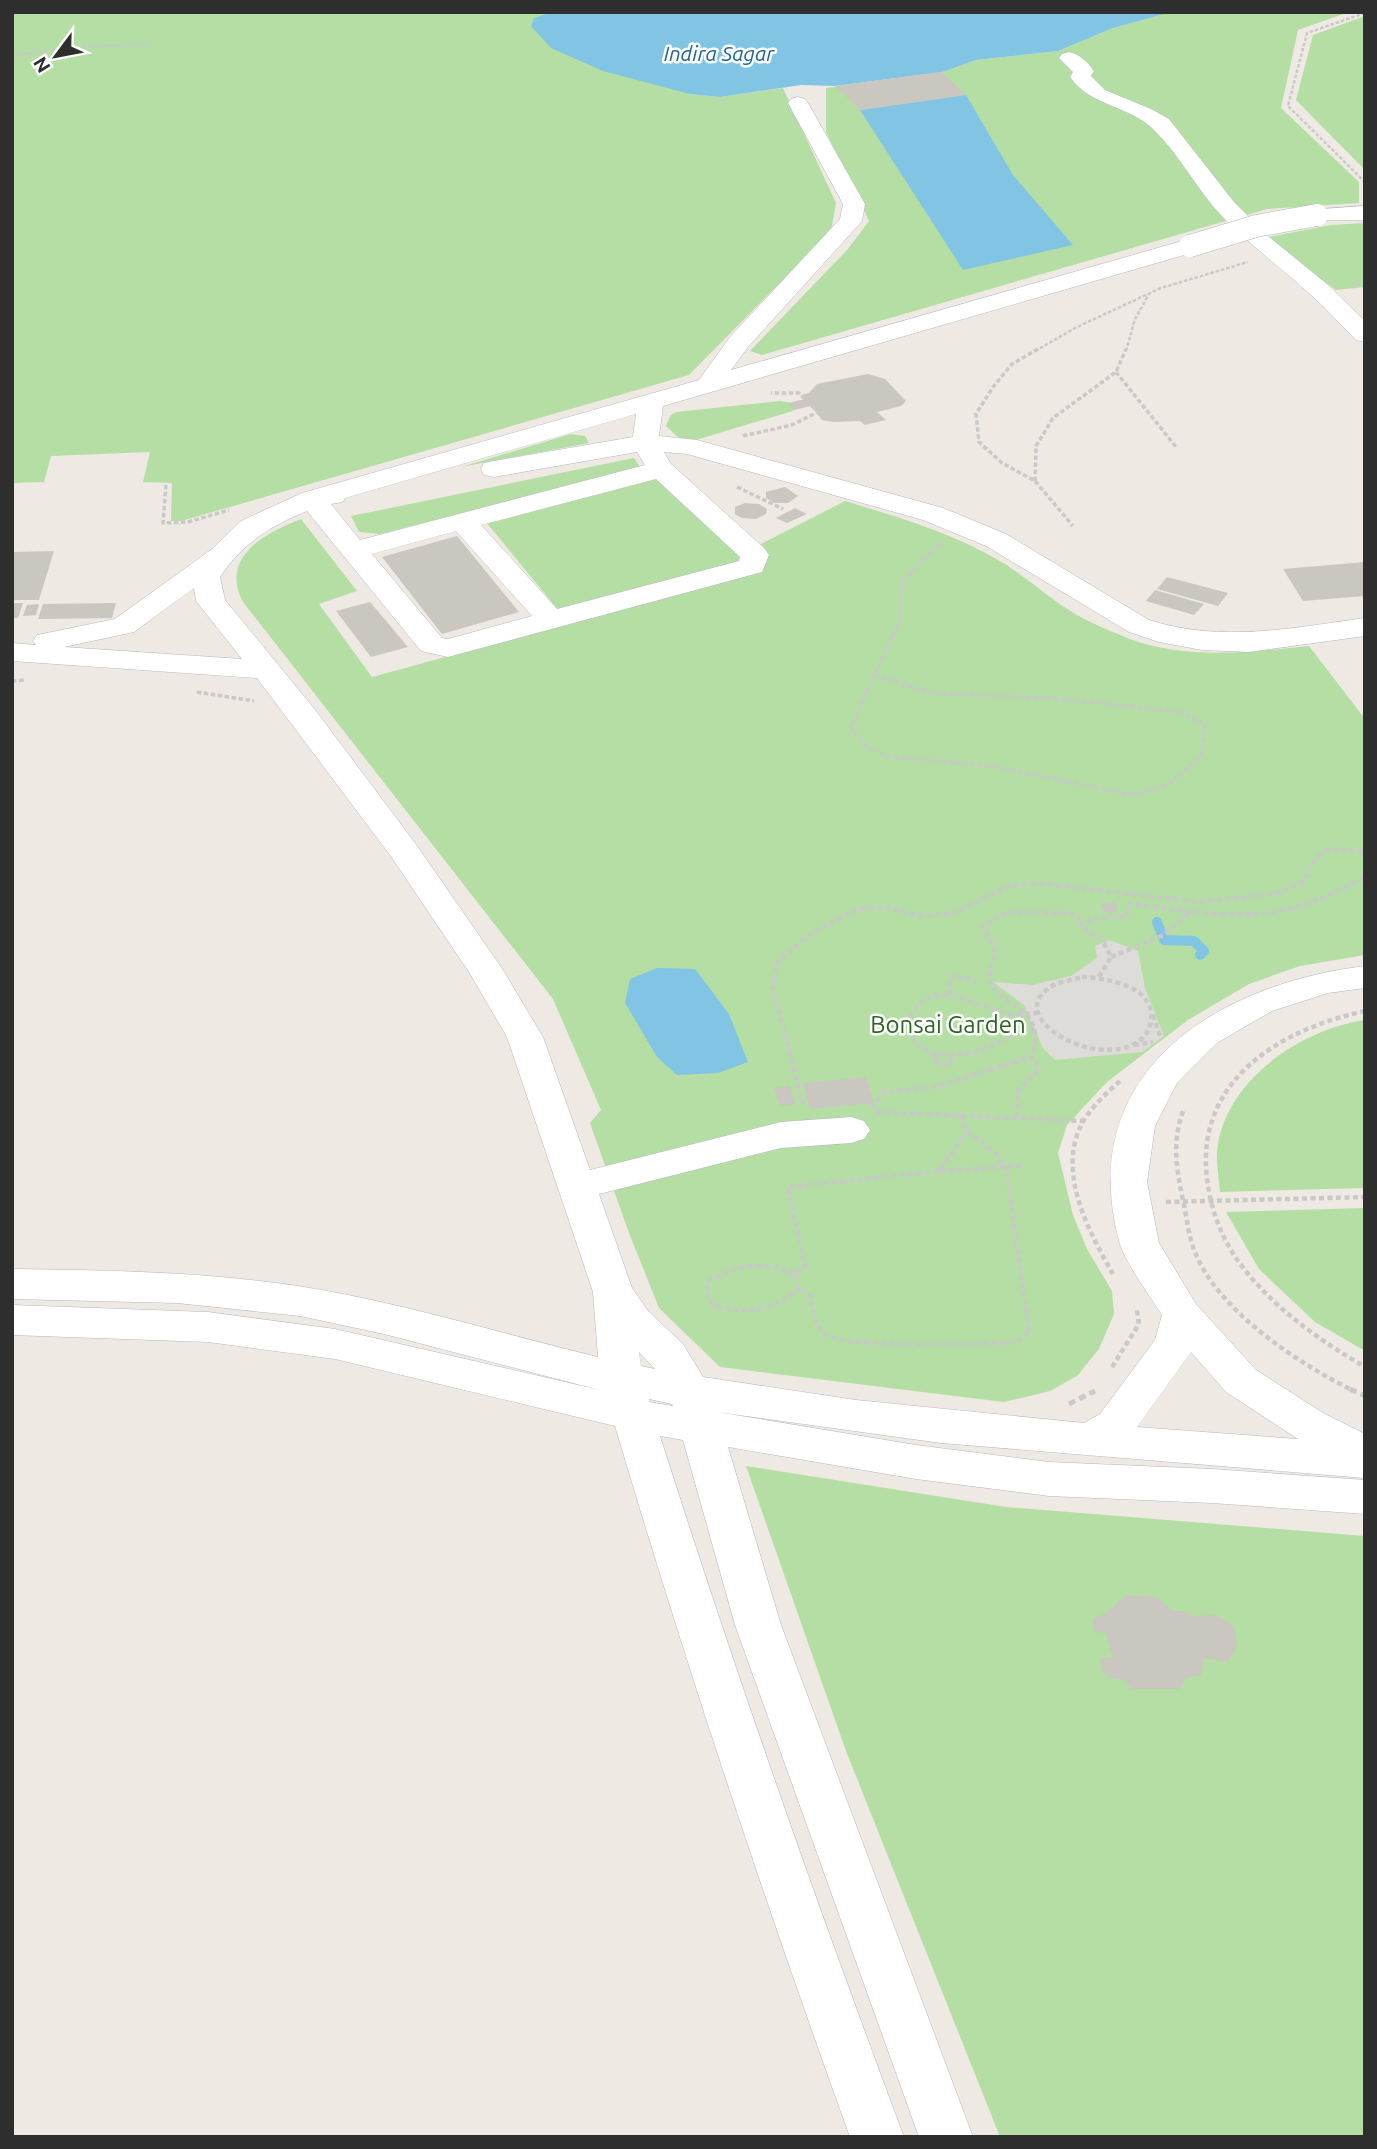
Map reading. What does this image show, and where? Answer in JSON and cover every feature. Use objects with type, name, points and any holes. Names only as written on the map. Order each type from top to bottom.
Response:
[{"type":"street","points":[[1069,58],[1084,71],[1080,77],[1098,94],[1144,113],[1161,124],[1226,206],[1260,241],[1320,290],[1365,335]]},
{"type":"street","points":[[707,386],[739,342],[851,221],[853,204],[798,103]]},
{"type":"street","points":[[12,645],[71,638],[124,626],[220,555],[240,534],[263,519],[312,499],[1256,226],[1317,215],[1365,213]]},
{"type":"street","points":[[312,499],[432,645],[448,649],[752,566],[755,555],[660,469],[645,443],[650,403]]},
{"type":"street","points":[[312,499],[645,443],[688,446],[933,514],[996,540],[1139,625],[1169,636],[1202,641],[1249,643],[1365,627]]},
{"type":"street","points":[[353,550],[660,469]]},
{"type":"street","points":[[463,522],[551,620]]},
{"type":"street","points":[[220,555],[206,577],[211,601],[267,670],[403,850],[485,970],[525,1037],[613,1292],[625,1395],[695,1618],[788,1892],[877,2137]]},
{"type":"street","points":[[12,652],[267,670]]},
{"type":"street","points":[[1365,977],[1324,982],[1259,1003],[1204,1035],[1162,1076],[1136,1126],[1128,1182],[1139,1244],[1182,1315],[1241,1381],[1308,1425],[1365,1454]]},
{"type":"street","points":[[575,1187],[781,1135],[851,1130]]},
{"type":"street","points":[[12,1284],[83,1284],[219,1292],[336,1308],[454,1334],[625,1395]]},
{"type":"street","points":[[613,1292],[634,1322],[668,1355],[695,1409],[758,1625],[946,2137]]},
{"type":"street","points":[[1088,1440],[1115,1426],[1175,1344],[1182,1315]]},
{"type":"street","points":[[12,1320],[208,1327],[335,1344],[695,1409],[916,1462],[1049,1479],[1212,1486],[1365,1497]]},
{"type":"street","points":[[695,1409],[883,1420],[1088,1440],[1365,1461]]},
{"type":"path","points":[[1365,13],[1307,33],[1288,106],[1365,182]]},
{"type":"path","points":[[12,56],[75,47],[148,44]]},
{"type":"path","points":[[1073,526],[1035,481],[1002,463],[979,442],[976,414],[993,387],[1012,364],[1077,327],[1149,293],[1228,267],[1279,255]]},
{"type":"path","points":[[1035,481],[1036,446],[1053,418],[1116,372],[1127,348],[1135,319],[1149,293]]},
{"type":"path","points":[[1116,372],[1176,447]]},
{"type":"path","points":[[875,675],[931,693],[1049,698],[1182,712],[1205,726],[1201,755],[1170,784],[1133,795],[990,766],[885,756],[864,745],[851,727],[899,621],[902,582],[960,525]]},
{"type":"path","points":[[12,681],[36,680]]},
{"type":"path","points":[[192,691],[266,705]]},
{"type":"path","points":[[806,1116],[773,989],[776,964],[804,938],[831,921],[857,909],[883,907],[922,916],[954,913],[1009,886],[1036,883],[1198,902],[1273,894],[1304,883],[1312,860],[1320,852],[1343,849],[1365,853]]},
{"type":"path","points":[[1080,924],[1098,918],[1126,916],[1130,904],[1166,907],[1189,913],[1284,911],[1329,895],[1365,878]]},
{"type":"path","points":[[1031,1057],[1036,1042],[1034,1029],[1024,1013],[991,984],[989,976],[996,959],[997,947],[982,927],[1007,912],[1069,913],[1078,917],[1080,924],[1104,943],[1111,957]]},
{"type":"path","points":[[1099,977],[1111,957],[1170,932],[1181,925],[1189,913]]},
{"type":"path","points":[[951,994],[950,978],[954,975],[976,981]]},
{"type":"path","points":[[1099,977],[1134,990],[1146,1001],[1161,1034],[1158,1039],[1112,1051],[1092,1050],[1072,1046],[1055,1038],[1044,1026],[1038,1013],[1038,1003],[1044,993],[1054,985],[1074,978],[1099,977]]},
{"type":"path","points":[[1034,1029],[1019,1031],[991,1045],[950,1054],[935,1053],[917,1043],[908,1029],[907,1020],[909,1013],[923,1001],[951,994],[1006,1013],[1038,1013]]},
{"type":"path","points":[[1365,1011],[1301,1030],[1253,1060],[1220,1100],[1205,1148],[1209,1202],[1224,1238],[1247,1274],[1279,1308],[1319,1340],[1365,1367]]},
{"type":"path","points":[[1130,1046],[1143,1038],[1151,1026],[1152,1014]]},
{"type":"path","points":[[935,1053],[934,1061],[943,1065],[951,1062],[950,1054]]},
{"type":"path","points":[[1031,1057],[935,1087],[884,1091],[867,1111],[1084,1121],[1077,1132],[1075,1188],[1085,1217],[1115,1276]]},
{"type":"path","points":[[1017,1117],[1017,1091],[1037,1072],[1036,1062],[1031,1057]]},
{"type":"path","points":[[1185,1105],[1177,1126],[1173,1149],[1195,1255],[1222,1295],[1299,1359],[1365,1396]]},
{"type":"path","points":[[799,1289],[770,1309],[751,1312],[713,1305],[706,1292],[710,1280],[742,1265],[757,1264],[780,1267],[794,1274],[799,1289],[810,1296],[818,1329],[836,1340],[1013,1343],[1029,1332],[1030,1324],[1006,1168],[995,1152],[967,1132],[961,1115]]},
{"type":"path","points":[[939,1171],[967,1132]]},
{"type":"path","points":[[794,1274],[805,1266],[788,1187],[939,1171],[1020,1166]]},
{"type":"path","points":[[1132,1202],[1365,1197]]},
{"type":"path","points":[[1105,1378],[1139,1324],[1139,1314],[1132,1302]]},
{"type":"path","points":[[1065,1406],[1099,1388]]},
{"type":"green space","points":[[12,12],[551,12],[534,18],[690,94],[720,97],[783,88],[836,203],[831,231],[689,375],[181,521],[171,521],[172,483],[143,482],[150,452],[51,456],[44,482],[12,483]]},
{"type":"green space","points":[[1172,12],[1349,12],[1298,30],[1281,108],[1359,182],[1359,203],[1267,209],[762,355],[750,351],[848,249],[869,221],[826,132],[826,88],[941,72],[976,60],[1058,51],[1113,28]]},
{"type":"green space","points":[[1365,16],[1365,170],[1296,100],[1313,35]]},
{"type":"green space","points":[[1365,223],[1365,287],[1336,290],[1263,238],[1331,225]]},
{"type":"green space","points":[[780,401],[792,403],[796,410],[696,440],[679,438],[666,426],[670,416],[676,412]]},
{"type":"green space","points":[[571,434],[585,436],[589,443],[461,467]]},
{"type":"green space","points":[[634,458],[640,467],[380,534],[359,532],[351,516]]},
{"type":"green space","points":[[659,477],[749,559],[559,611],[486,522]]},
{"type":"green space","name":"Bonsai Garden","points":[[845,501],[962,541],[1008,566],[1077,615],[1151,646],[1219,653],[1309,646],[1365,719],[1365,955],[1300,966],[1249,984],[1188,1020],[1107,1082],[1067,1125],[1058,1153],[1073,1215],[1087,1249],[1112,1291],[1114,1314],[1099,1349],[1077,1376],[1050,1391],[1004,1402],[720,1367],[659,1308],[590,1123],[601,1110],[553,999],[243,602],[237,586],[237,572],[250,548],[274,531],[301,519],[357,591],[319,604],[372,677],[754,573],[765,562],[767,552],[761,544]]},
{"type":"green space","points":[[1365,1020],[1365,1188],[1220,1192],[1218,1144],[1225,1120],[1237,1098],[1253,1078],[1272,1061],[1317,1034]]},
{"type":"green space","points":[[1365,1208],[1365,1351],[1315,1322],[1259,1269],[1226,1212]]},
{"type":"green space","points":[[746,1466],[1006,1507],[1365,1536],[1365,2137],[1000,2137],[846,1751]]},
{"type":"shaded area","points":[[1109,940],[1138,951],[1145,988],[1164,1036],[1142,1052],[1055,1060],[1043,1048],[1024,1005],[993,982],[1032,985],[1071,976],[1097,958],[1095,946]]},
{"type":"water","name":"Indira Sagar","points":[[551,12],[1172,12],[1113,28],[1058,51],[976,60],[942,72],[835,86],[801,85],[720,97],[690,94],[603,71],[551,48],[531,26],[534,18]]},
{"type":"water","points":[[966,95],[1013,175],[1073,245],[963,270],[860,110]]},
{"type":"water","points":[[657,968],[695,969],[729,1014],[748,1062],[718,1073],[677,1075],[657,1057],[625,1003],[630,979]]},
{"type":"building","points":[[942,72],[966,95],[860,110],[835,86]]},
{"type":"building","points":[[868,374],[885,379],[906,401],[901,406],[877,412],[886,420],[865,425],[860,421],[833,422],[822,420],[811,406],[794,410],[788,403],[805,399],[801,395],[809,393],[817,384]]},
{"type":"building","points":[[785,487],[798,496],[788,503],[775,503],[766,498],[766,492]]},
{"type":"building","points":[[745,503],[759,504],[767,509],[766,514],[756,519],[742,518],[735,514],[735,507]]},
{"type":"building","points":[[795,508],[807,514],[787,523],[776,518]]},
{"type":"building","points":[[457,536],[519,612],[442,634],[382,557]]},
{"type":"building","points":[[54,551],[39,600],[12,600],[12,552]]},
{"type":"building","points":[[1365,562],[1365,596],[1303,601],[1283,569]]},
{"type":"building","points":[[1167,577],[1228,593],[1218,606],[1157,589]]},
{"type":"building","points":[[1155,590],[1204,604],[1194,615],[1146,601]]},
{"type":"building","points":[[370,602],[408,647],[371,657],[336,611]]},
{"type":"building","points":[[12,603],[23,603],[18,618],[12,618]]},
{"type":"building","points":[[116,603],[112,618],[38,619],[43,604]]},
{"type":"building","points":[[39,604],[36,615],[23,616],[27,605]]},
{"type":"building","points":[[1106,902],[1115,903],[1118,911],[1110,913],[1102,910],[1101,905]]},
{"type":"building","points":[[866,1077],[874,1103],[810,1109],[803,1083]]},
{"type":"building","points":[[790,1086],[795,1104],[779,1106],[774,1088]]},
{"type":"building","points":[[1126,1595],[1157,1597],[1173,1611],[1184,1611],[1192,1616],[1217,1615],[1234,1627],[1238,1647],[1227,1662],[1204,1658],[1201,1675],[1186,1678],[1180,1689],[1132,1689],[1123,1680],[1111,1678],[1101,1672],[1100,1658],[1113,1657],[1105,1633],[1095,1632],[1092,1620],[1110,1610]]},
{"type":"waterway","points":[[1157,922],[1164,940],[1194,941],[1204,951],[1200,955]]}]
